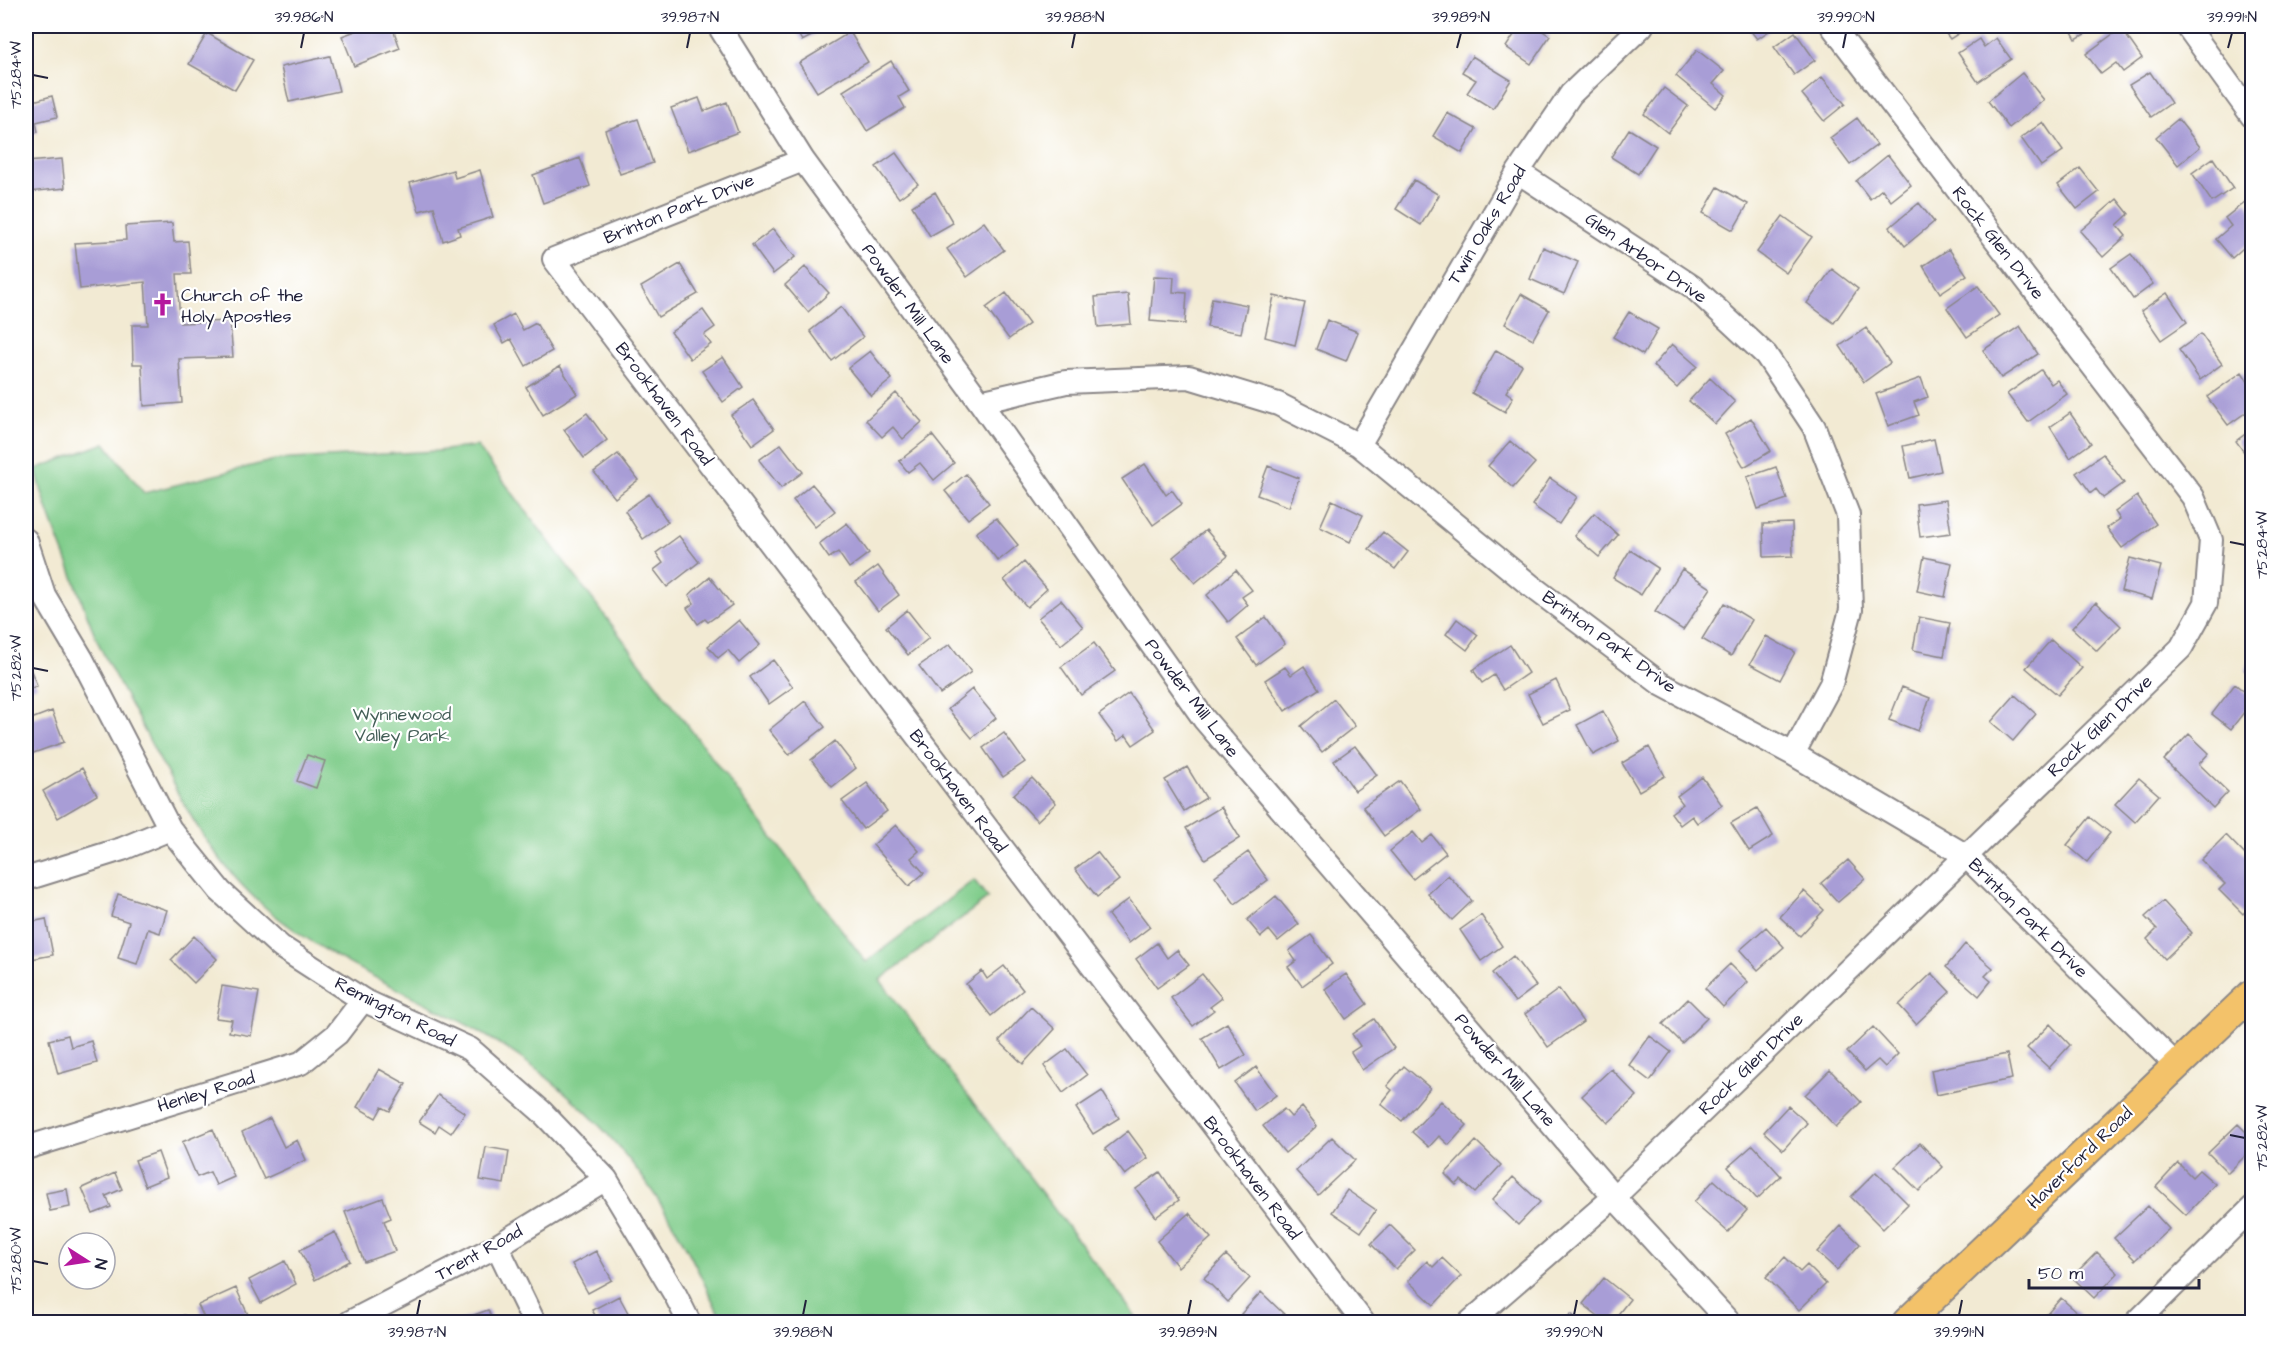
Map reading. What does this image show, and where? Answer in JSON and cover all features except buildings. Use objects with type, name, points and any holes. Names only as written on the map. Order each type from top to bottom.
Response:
[{"type":"main road","name":"Haverford Road","points":[[1907,1323],[2253,994]]},
{"type":"street","name":"Powder Mill Lane","points":[[719,26],[803,160],[980,402],[1204,719],[1614,1197],[1729,1323]]},
{"type":"street","name":"Twin Oaks Road","points":[[1359,445],[1518,172],[1571,94],[1642,26]]},
{"type":"street","name":"Rock Glen Drive","points":[[1470,1323],[1614,1197],[2181,648],[2206,603],[2211,540],[2193,497],[1832,26]]},
{"type":"street","points":[[2187,26],[2253,116]]},
{"type":"street","name":"Brinton Park Drive","points":[[554,259],[803,160]]},
{"type":"street","name":"Glen Arbor Drive","points":[[1518,172],[1693,287],[1766,355],[1814,427],[1848,515],[1851,610],[1831,684],[1794,754]]},
{"type":"street","name":"Brookhaven Road","points":[[554,259],[1363,1323]]},
{"type":"street","name":"Brinton Park Drive","points":[[980,402],[1066,382],[1189,377],[1278,404],[1359,445],[1530,585],[1661,684],[1794,754],[1965,855],[2177,1066]]},
{"type":"street","name":"Remington Road","points":[[26,540],[35,598],[82,659],[170,829],[220,891],[281,947],[363,1000],[470,1050],[541,1111],[606,1179],[676,1296],[689,1323]]},
{"type":"street","points":[[26,879],[122,849],[170,829]]},
{"type":"street","name":"Henley Road","points":[[26,1148],[301,1063],[337,1034],[363,1000]]},
{"type":"street","name":"Trent Road","points":[[350,1323],[386,1314],[606,1179]]},
{"type":"street","points":[[2137,1323],[2253,1208]]},
{"type":"street","points":[[497,1246],[534,1323]]},
{"type":"green space","name":"Wynnewood Valley Park","points":[[105,443],[144,493],[275,460],[437,451],[477,446],[866,962],[974,880],[988,898],[880,980],[1140,1322],[723,1322],[687,1250],[655,1196],[613,1141],[589,1115],[537,1070],[478,1031],[370,975],[291,928],[247,890],[212,849],[184,803],[102,651],[39,482],[36,469]]},
{"type":"place","name":"Church of the Holy Apostles","points":[[163,305]]}]
